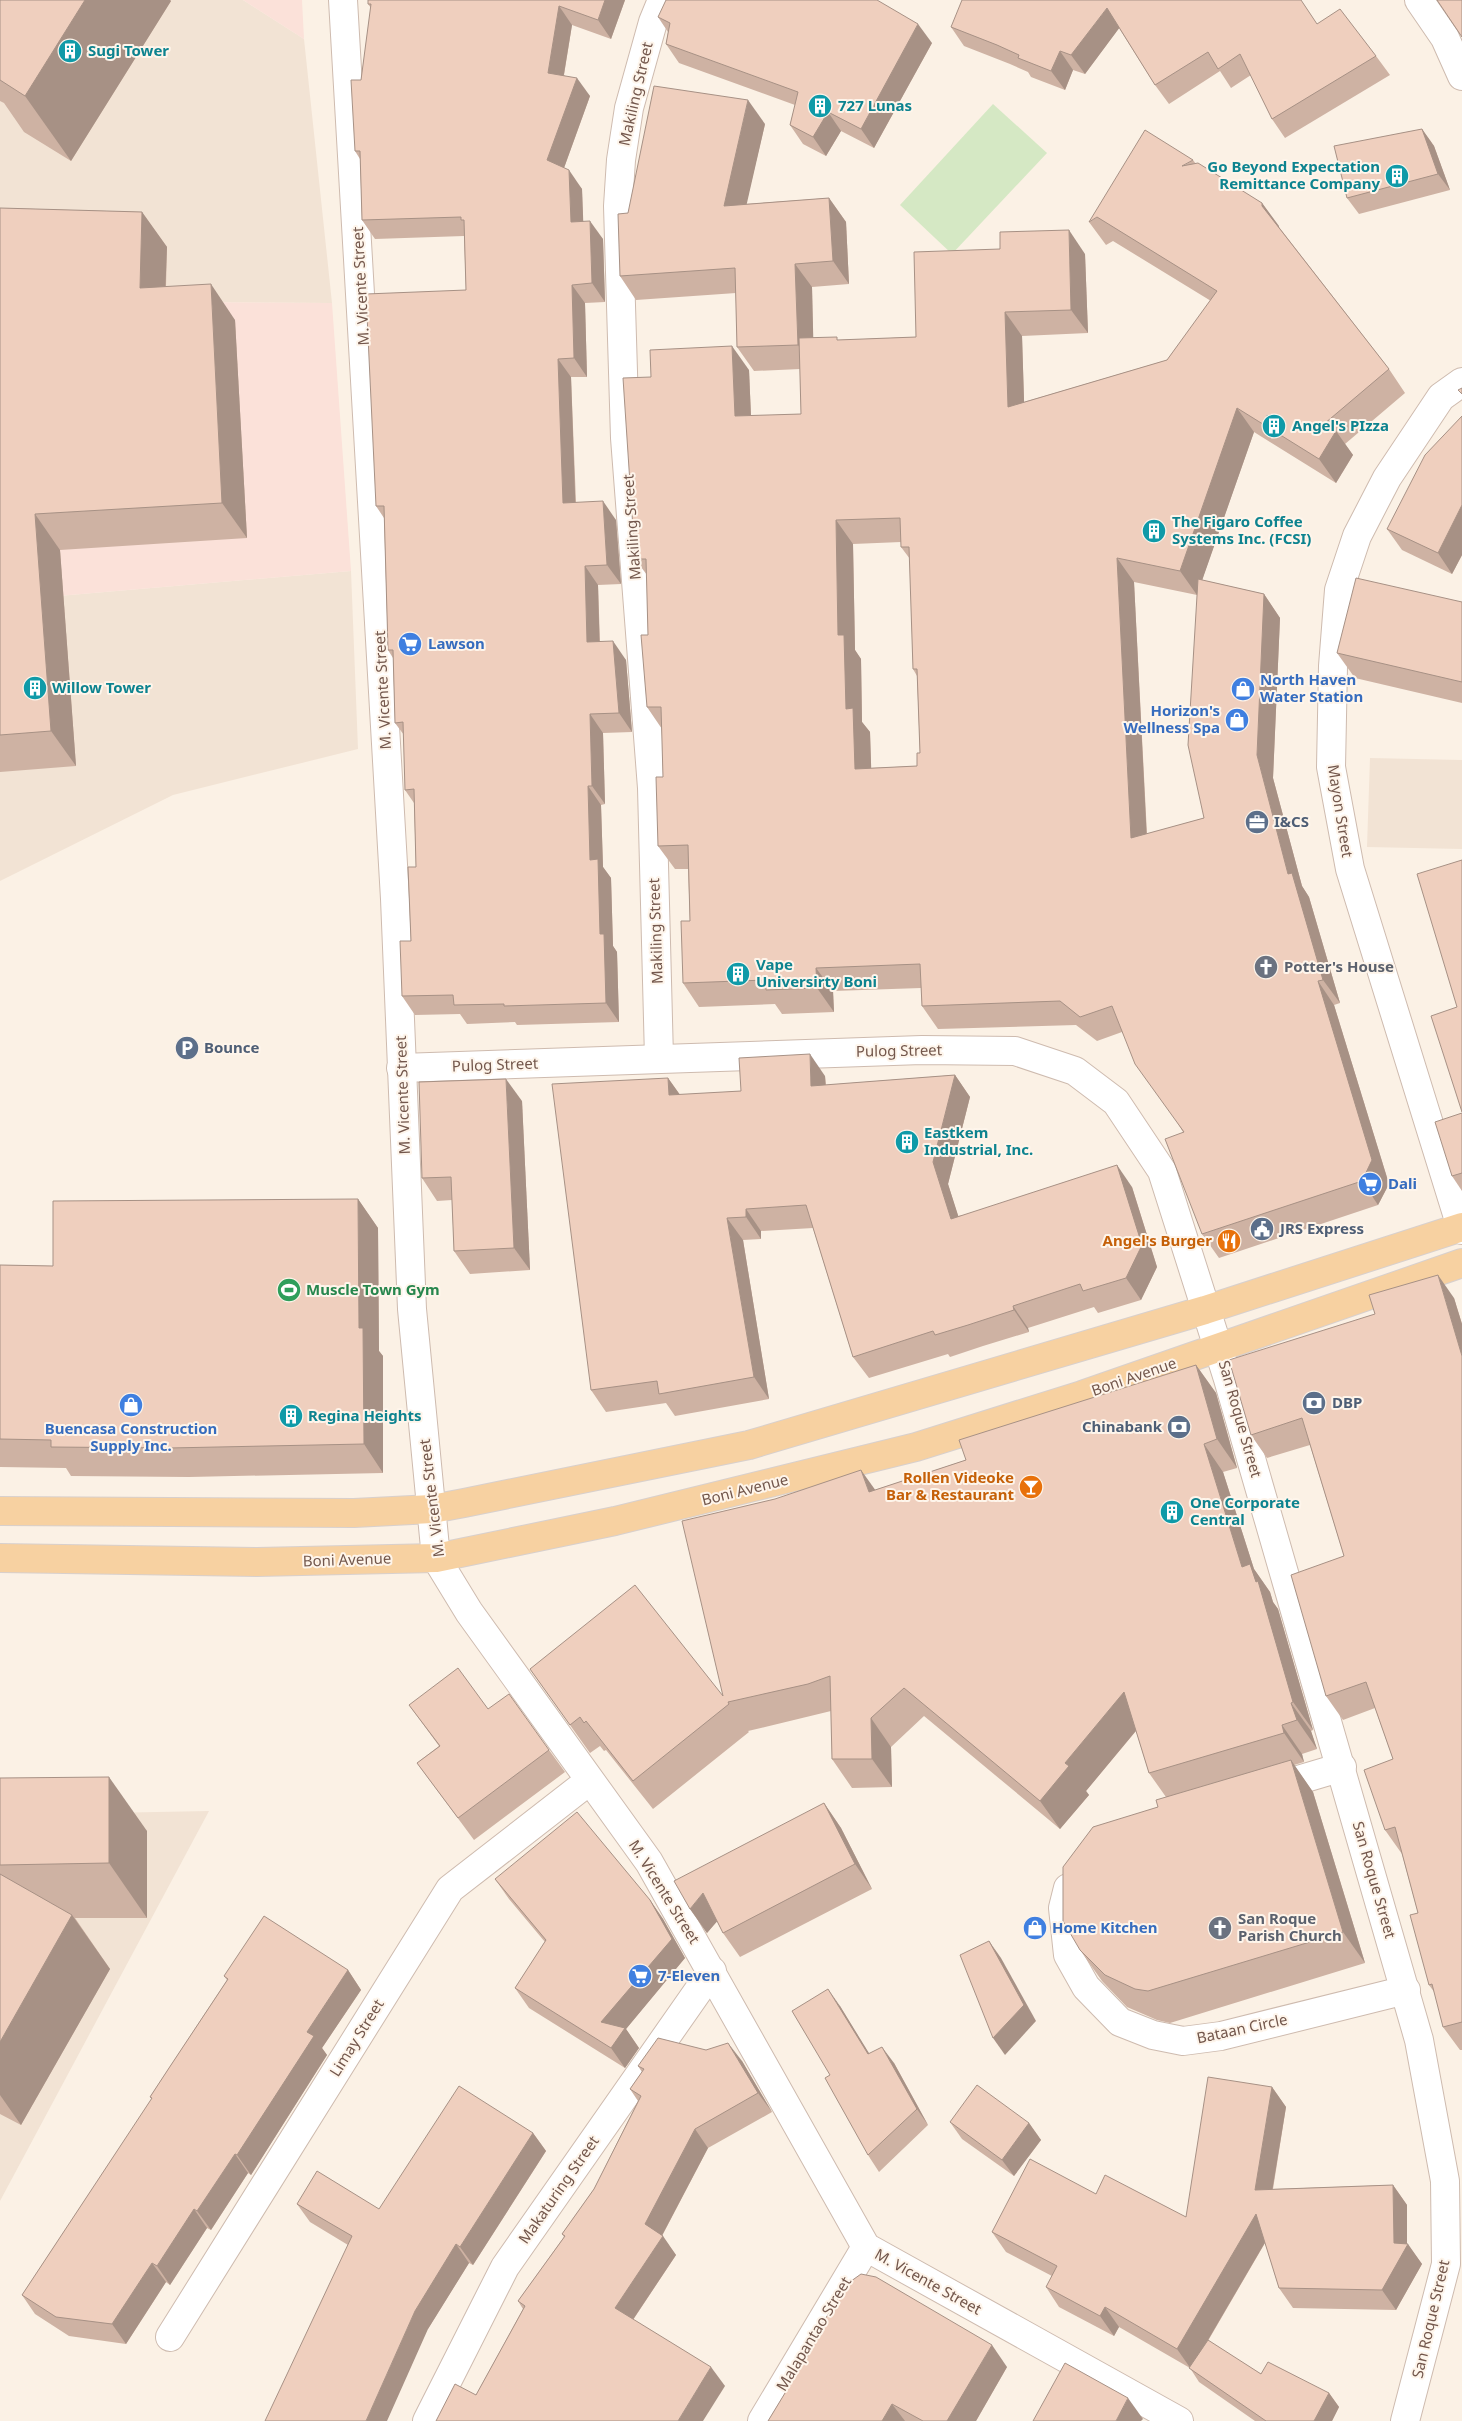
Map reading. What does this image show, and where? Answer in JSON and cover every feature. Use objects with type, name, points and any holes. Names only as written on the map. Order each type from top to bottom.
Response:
[{"type":"main road","points":[[0,1512],[354,1513],[432,1509],[749,1445],[1206,1310],[1462,1228]]},
{"type":"main road","name":"Boni Avenue","points":[[0,1558],[257,1562],[436,1558],[615,1521],[916,1447],[1082,1395],[1462,1263]]},
{"type":"street","name":"M. Vicente Street","points":[[343,0],[385,716],[412,1310],[436,1558],[469,1612],[649,1862],[712,1971],[866,2248],[1179,2421]]},
{"type":"street","name":"Makiling Street","points":[[659,1058],[652,788],[625,438],[618,206],[621,160],[629,108],[653,22],[662,0]]},
{"type":"street","points":[[1419,0],[1445,38],[1462,76]]},
{"type":"street","name":"Mayon Street","points":[[1462,382],[1441,397],[1387,478],[1357,536],[1339,590],[1333,666],[1331,767],[1350,869],[1462,1228]]},
{"type":"street","name":"Pulog Street","points":[[401,1068],[922,1050],[1015,1051],[1075,1071],[1116,1102],[1162,1171],[1218,1348]]},
{"type":"street","name":"San Roque Street","points":[[1218,1348],[1342,1767],[1420,2040],[1445,2181],[1446,2264],[1405,2421]]},
{"type":"street","points":[[1247,1795],[1342,1767]]},
{"type":"street","name":"Limay Street","points":[[170,2337],[450,1889],[589,1781]]},
{"type":"street","name":"Bataan Circle","points":[[1080,1868],[1068,1888],[1064,1908],[1068,1955],[1086,1987],[1120,2022],[1153,2035],[1183,2041],[1221,2036],[1406,1990]]},
{"type":"street","name":"Makaturing Street","points":[[427,2421],[505,2267],[712,1971]]},
{"type":"street","name":"Malapantao Street","points":[[762,2421],[866,2248]]},
{"type":"shaded area","points":[[0,0],[243,0],[304,39],[332,303],[0,301]]},
{"type":"shaded area","points":[[243,0],[302,0],[304,39]]},
{"type":"shaded area","points":[[0,301],[332,303],[351,571],[0,601]]},
{"type":"shaded area","points":[[351,571],[358,749],[173,795],[0,881],[0,601]]},
{"type":"shaded area","points":[[1370,758],[1462,760],[1462,849],[1367,847]]},
{"type":"shaded area","points":[[209,1811],[0,2201],[0,1815]]},
{"type":"green space","points":[[993,104],[1047,153],[952,254],[900,205]]},
{"type":"building","points":[[0,0],[85,0],[25,96],[0,80]]},
{"type":"building","points":[[368,0],[605,0],[598,20],[559,6],[548,73],[577,78],[547,160],[569,170],[571,222],[590,221],[592,283],[572,285],[574,358],[558,359],[563,503],[603,501],[607,565],[585,566],[587,642],[613,641],[619,713],[590,714],[592,786],[588,786],[590,860],[598,859],[600,934],[604,934],[606,1003],[504,1006],[504,1004],[454,1005],[453,995],[402,996],[400,941],[411,941],[408,867],[416,867],[414,789],[405,790],[403,722],[395,723],[393,650],[388,650],[384,506],[376,506],[366,294],[466,290],[464,220],[461,220],[461,217],[362,220],[360,151],[355,151],[351,80],[361,80],[371,4],[368,4]]},
{"type":"building","points":[[666,0],[877,0],[918,24],[861,129],[828,112],[813,137],[790,125],[798,92],[666,44],[670,23],[658,17]]},
{"type":"building","points":[[962,0],[1301,0],[1317,24],[1340,9],[1376,56],[1272,119],[1240,54],[1218,69],[1208,52],[1155,85],[1107,8],[1071,55],[1060,51],[1051,71],[1018,58],[1019,55],[997,45],[951,27]]},
{"type":"building","points":[[1437,0],[1462,0],[1462,37]]},
{"type":"building","points":[[654,86],[748,100],[724,206],[829,198],[833,261],[795,264],[798,345],[737,347],[735,268],[620,276],[618,214],[628,213]]},
{"type":"building","points":[[1422,129],[1438,174],[1347,198],[1334,146]]},
{"type":"building","points":[[1145,130],[1193,160],[1182,166],[1198,163],[1262,203],[1262,206],[1389,369],[1324,424],[1336,431],[1319,459],[1237,408],[1180,571],[1117,558],[1131,838],[1204,818],[1188,745],[1198,579],[1264,594],[1257,755],[1288,874],[1292,873],[1323,980],[1318,981],[1372,1160],[1362,1181],[1202,1234],[1165,1139],[1184,1132],[1135,1064],[1112,1006],[1080,1017],[1060,1001],[922,1006],[920,964],[816,968],[817,988],[766,990],[766,980],[683,983],[681,921],[690,921],[688,845],[658,846],[656,777],[663,777],[661,707],[647,707],[641,635],[648,635],[646,559],[635,559],[623,378],[651,377],[650,350],[732,346],[735,416],[801,414],[799,338],[837,337],[837,340],[916,337],[914,252],[1000,249],[1000,232],[1069,230],[1071,310],[1005,312],[1008,407],[1167,360],[1217,291],[1097,217],[1089,222]],"holes":[[[900,518],[901,547],[909,547],[913,669],[917,669],[920,753],[917,753],[917,766],[855,769],[853,708],[846,709],[844,635],[838,635],[836,520]]]},
{"type":"building","points":[[0,208],[142,212],[140,288],[211,284],[222,503],[35,514],[51,731],[0,735]]},
{"type":"building","points":[[1462,416],[1462,505],[1438,553],[1387,529],[1425,455]]},
{"type":"building","points":[[1356,578],[1462,602],[1462,682],[1337,653]]},
{"type":"building","points":[[1462,860],[1462,1112],[1431,1016],[1457,1007],[1417,874]]},
{"type":"building","points":[[810,1054],[811,1086],[955,1075],[933,1162],[951,1219],[1117,1165],[1142,1245],[1126,1278],[1083,1291],[1080,1284],[1013,1306],[1014,1310],[968,1325],[935,1335],[933,1331],[853,1357],[806,1205],[746,1209],[746,1217],[727,1218],[754,1377],[659,1394],[657,1381],[591,1390],[552,1084],[668,1078],[669,1095],[741,1091],[739,1058]]},
{"type":"building","points":[[506,1079],[514,1248],[454,1251],[451,1177],[422,1178],[419,1082]]},
{"type":"building","points":[[1462,1113],[1462,1173],[1452,1176],[1435,1122]]},
{"type":"building","points":[[358,1199],[359,1328],[363,1328],[364,1444],[169,1448],[51,1447],[51,1440],[0,1439],[0,1265],[53,1266],[53,1201]]},
{"type":"building","points":[[1438,1275],[1462,1356],[1462,2022],[1443,2027],[1432,1984],[1429,1985],[1410,1915],[1418,1913],[1395,1827],[1385,1830],[1364,1770],[1393,1759],[1366,1682],[1326,1696],[1291,1575],[1344,1556],[1302,1418],[1251,1435],[1229,1360],[1375,1314],[1369,1295]]},
{"type":"building","points":[[1196,1365],[1217,1439],[1204,1444],[1242,1567],[1250,1564],[1256,1582],[1258,1581],[1293,1702],[1291,1703],[1297,1720],[1282,1725],[1284,1733],[1149,1773],[1124,1692],[1065,1763],[1069,1766],[1040,1801],[904,1688],[871,1718],[872,1759],[832,1759],[830,1676],[808,1684],[728,1702],[729,1704],[633,1781],[586,1721],[584,1723],[580,1717],[570,1725],[530,1669],[635,1585],[723,1696],[682,1521],[775,1499],[861,1470],[869,1492],[966,1460],[959,1440]]},
{"type":"building","points":[[458,1668],[488,1709],[509,1694],[549,1750],[458,1818],[417,1763],[440,1746],[409,1705]]},
{"type":"building","name":"San Roque Parish Church","points":[[1291,1760],[1343,1932],[1148,1991],[1135,1989],[1105,1975],[1080,1950],[1063,1921],[1063,1867],[1093,1827],[1158,1807],[1156,1800]]},
{"type":"building","points":[[109,1777],[109,1863],[0,1865],[0,1778]]},
{"type":"building","points":[[824,1803],[855,1864],[723,1933],[703,1893],[690,1909],[674,1881]]},
{"type":"building","points":[[577,1812],[650,1900],[672,1939],[601,2022],[625,2028],[611,2048],[515,1988],[546,1940],[495,1879]]},
{"type":"building","points":[[0,1874],[72,1915],[0,2042]]},
{"type":"building","points":[[264,1916],[348,1970],[307,2032],[314,2036],[237,2155],[235,2154],[197,2211],[194,2209],[157,2266],[152,2263],[112,2324],[56,2317],[22,2295],[228,1979],[224,1976]]},
{"type":"building","points":[[989,1941],[1024,2005],[993,2038],[960,1955]]},
{"type":"building","points":[[828,1989],[868,2054],[882,2047],[917,2109],[868,2155],[825,2078],[830,2075],[792,2011]]},
{"type":"building","points":[[658,2038],[706,2050],[728,2043],[758,2093],[695,2129],[645,2224],[663,2236],[615,2308],[711,2367],[678,2421],[436,2421],[455,2384],[476,2395],[525,2306],[518,2301],[565,2236],[562,2234],[594,2189],[641,2096],[630,2089],[644,2069],[638,2066]]},
{"type":"building","points":[[1208,2077],[1272,2087],[1255,2190],[1393,2185],[1394,2243],[1408,2244],[1382,2290],[1279,2288],[1256,2214],[1177,2349],[1105,2307],[1100,2316],[1046,2287],[1057,2266],[992,2232],[1030,2159],[1096,2194],[1105,2175],[1186,2217]]},
{"type":"building","points":[[977,2085],[1029,2123],[1002,2160],[950,2122]]},
{"type":"building","points":[[459,2086],[533,2133],[460,2247],[456,2244],[415,2311],[366,2421],[265,2421],[352,2236],[297,2204],[317,2171],[379,2209]]},
{"type":"building","points":[[861,2274],[876,2277],[992,2345],[947,2421],[923,2421],[892,2404],[882,2421],[768,2421],[813,2347],[809,2345],[847,2284]]},
{"type":"building","points":[[1208,2340],[1261,2374],[1268,2362],[1329,2393],[1314,2421],[1266,2421],[1189,2368]]},
{"type":"building","points":[[1065,2363],[1128,2398],[1116,2421],[1033,2421]]},
{"type":"place","name":"Sugi Tower","points":[[70,51]]},
{"type":"place","name":"727 Lunas","points":[[820,106]]},
{"type":"place","name":"Go Beyond Expectation Remittance Company","points":[[1397,176]]},
{"type":"place","name":"Angel's PIzza","points":[[1274,426]]},
{"type":"place","name":"The Figaro Coffee Systems Inc. (FCSI)","points":[[1154,531]]},
{"type":"place","name":"Lawson","points":[[410,644]]},
{"type":"place","name":"Willow Tower","points":[[35,688]]},
{"type":"place","name":"North Haven Water Station","points":[[1243,689]]},
{"type":"place","name":"Horizon's Wellness Spa","points":[[1237,720]]},
{"type":"place","name":"I&CS","points":[[1257,822]]},
{"type":"place","name":"Potter's House","points":[[1266,967]]},
{"type":"place","name":"Vape Universirty Boni","points":[[738,974]]},
{"type":"place","name":"Bounce","points":[[187,1048]]},
{"type":"place","name":"Eastkem Industrial, Inc.","points":[[907,1142]]},
{"type":"place","name":"Dali","points":[[1370,1184]]},
{"type":"place","name":"JRS Express","points":[[1262,1229]]},
{"type":"place","name":"Angel's Burger","points":[[1229,1241]]},
{"type":"place","name":"Muscle Town Gym","points":[[289,1290]]},
{"type":"place","name":"DBP","points":[[1314,1403]]},
{"type":"place","name":"Buencasa Construction Supply Inc.","points":[[131,1405]]},
{"type":"place","name":"Regina Heights","points":[[291,1416]]},
{"type":"place","name":"Chinabank","points":[[1179,1427]]},
{"type":"place","name":"Rollen Videoke Bar & Restaurant","points":[[1031,1487]]},
{"type":"place","name":"One Corporate Central","points":[[1172,1512]]},
{"type":"place","name":"Home Kitchen","points":[[1035,1928]]},
{"type":"place","name":"San Roque Parish Church","points":[[1220,1928]]},
{"type":"place","name":"7-Eleven","points":[[640,1976]]}]
